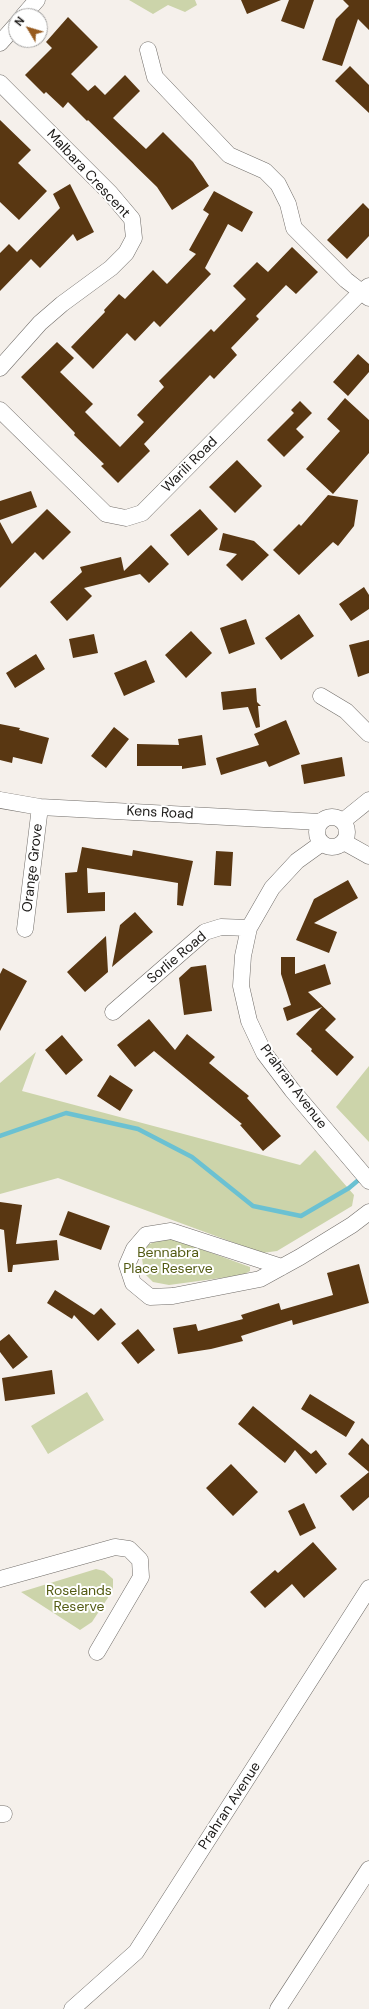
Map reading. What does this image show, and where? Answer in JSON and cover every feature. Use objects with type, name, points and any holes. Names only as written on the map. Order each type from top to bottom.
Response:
[{"type":"street","points":[[30,8],[37,0]]},
{"type":"street","points":[[0,43],[8,34]]},
{"type":"street","points":[[148,50],[155,77],[230,155],[265,172],[278,184],[288,204],[294,228],[346,280],[367,292]]},
{"type":"street","name":"Malbara Crescent","points":[[0,83],[110,193],[132,219],[134,238],[126,253],[111,268],[62,304],[40,323],[0,368]]},
{"type":"street","name":"Warili Road","points":[[0,410],[106,514],[126,518],[142,513],[367,292]]},
{"type":"street","points":[[321,696],[346,711],[369,734]]},
{"type":"street","name":"Kens Road","points":[[0,800],[40,807],[320,822]]},
{"type":"street","points":[[343,821],[369,800]]},
{"type":"street","name":"Orange Grove","points":[[25,929],[40,807]]},
{"type":"street","points":[[333,816],[343,821],[348,831],[344,842],[334,847],[322,843],[317,833],[320,822],[333,816]]},
{"type":"street","points":[[344,842],[369,856]]},
{"type":"street","name":"Prahran Avenue","points":[[322,843],[297,861],[272,888],[249,928],[243,956],[242,986],[249,1021],[264,1053],[292,1090],[369,1180]]},
{"type":"street","name":"Sorlie Road","points":[[113,1012],[205,932],[221,927],[249,928]]},
{"type":"street","points":[[282,1267],[171,1232],[146,1235],[134,1249],[127,1264],[132,1284],[150,1298],[173,1296],[260,1279],[282,1267],[352,1225],[369,1212]]},
{"type":"street","points":[[0,1578],[114,1546],[129,1549],[140,1560],[141,1577],[97,1652]]},
{"type":"street","name":"Prahran Avenue","points":[[72,2009],[136,1952],[369,1588]]},
{"type":"street","points":[[278,2009],[369,1869]]},
{"type":"green space","points":[[129,0],[195,0],[197,5],[185,12],[168,5],[153,14]]},
{"type":"green space","points":[[36,1052],[22,1091],[300,1165],[315,1150],[354,1195],[352,1206],[277,1251],[262,1253],[58,1178],[0,1194],[0,1083]]},
{"type":"green space","points":[[369,1066],[369,1142],[336,1107]]},
{"type":"green space","name":"Bennabra Place Reserve","points":[[168,1237],[250,1267],[250,1271],[243,1275],[169,1285],[153,1282],[144,1273],[142,1258],[147,1245]]},
{"type":"green space","points":[[87,1392],[104,1420],[48,1454],[31,1426]]},
{"type":"green space","name":"Roselands Reserve","points":[[96,1569],[104,1571],[113,1579],[113,1590],[92,1622],[80,1630],[21,1592]]},
{"type":"building","points":[[241,0],[281,0],[247,14]]},
{"type":"building","points":[[289,0],[314,0],[304,29],[281,21]]},
{"type":"building","points":[[343,0],[369,0],[369,30],[358,19],[342,66],[322,60],[336,19],[349,6]]},
{"type":"building","points":[[68,17],[98,47],[71,74],[88,91],[95,85],[105,95],[125,75],[140,91],[113,118],[146,149],[163,132],[193,162],[209,186],[172,210],[157,187],[88,120],[87,121],[68,102],[63,108],[46,92],[44,94],[25,75],[52,48],[48,44],[48,40]]},
{"type":"building","points":[[350,66],[369,85],[369,113],[335,81]]},
{"type":"building","points":[[0,120],[31,150],[18,163],[47,191],[19,220],[0,202]]},
{"type":"building","points":[[70,184],[94,232],[77,241],[73,234],[40,268],[31,259],[0,291],[0,253],[9,244],[17,252],[60,208],[53,194]]},
{"type":"building","points":[[214,191],[253,212],[242,232],[228,224],[205,268],[211,274],[160,327],[154,321],[135,341],[127,333],[93,369],[71,347],[105,312],[104,310],[119,294],[125,299],[153,270],[167,284],[196,254],[189,250],[209,214],[203,210]]},
{"type":"building","points":[[363,203],[369,209],[369,236],[347,259],[327,240]]},
{"type":"building","points":[[292,247],[318,272],[296,294],[286,285],[256,316],[259,319],[231,348],[237,355],[214,379],[210,375],[144,444],[150,451],[118,483],[101,466],[104,464],[74,435],[75,433],[21,377],[57,342],[74,358],[60,372],[93,404],[85,412],[120,447],[144,422],[137,415],[164,387],[159,381],[211,329],[214,332],[246,299],[233,286],[257,262],[268,272]]},
{"type":"building","points":[[358,354],[369,364],[369,372],[348,396],[333,382]]},
{"type":"building","points":[[345,398],[369,420],[369,453],[333,494],[306,469],[340,431],[327,419]]},
{"type":"building","points":[[300,401],[312,413],[296,429],[304,437],[284,457],[267,440],[294,413],[291,410]]},
{"type":"building","points":[[237,460],[262,486],[235,513],[209,487]]},
{"type":"building","points":[[31,491],[37,507],[0,520],[0,501]]},
{"type":"building","points":[[328,495],[358,500],[354,526],[338,546],[333,542],[299,575],[273,550],[299,524],[301,526]]},
{"type":"building","points":[[47,509],[71,532],[43,560],[35,552],[0,588],[0,522],[12,544]]},
{"type":"building","points":[[200,509],[218,529],[188,556],[170,535]]},
{"type":"building","points":[[223,533],[254,541],[269,555],[242,581],[226,565],[237,554],[219,550]]},
{"type":"building","points":[[151,545],[169,564],[149,583],[140,574],[84,588],[92,596],[67,621],[50,602],[82,572],[80,567],[121,557],[124,571]]},
{"type":"building","points":[[364,587],[369,595],[369,609],[351,621],[339,604]]},
{"type":"building","points":[[299,614],[314,636],[281,660],[265,638]]},
{"type":"building","points":[[246,619],[255,644],[229,654],[220,628]]},
{"type":"building","points":[[191,631],[212,653],[186,678],[165,655]]},
{"type":"building","points":[[94,634],[98,653],[73,658],[69,639]]},
{"type":"building","points":[[369,640],[369,673],[358,677],[349,645]]},
{"type":"building","points":[[36,654],[45,669],[15,688],[6,673]]},
{"type":"building","points":[[146,660],[155,682],[124,696],[114,673]]},
{"type":"building","points":[[256,688],[257,702],[261,706],[258,706],[260,727],[256,728],[248,707],[223,710],[221,692]]},
{"type":"building","points":[[286,720],[300,754],[269,767],[266,761],[221,775],[216,758],[259,745],[254,734]]},
{"type":"building","points":[[0,724],[20,728],[19,730],[49,738],[42,764],[13,757],[12,763],[0,760]]},
{"type":"building","points":[[114,727],[129,739],[106,768],[91,756]]},
{"type":"building","points":[[202,735],[206,765],[182,769],[182,766],[137,766],[137,744],[179,745],[178,739]]},
{"type":"building","points":[[342,757],[345,776],[304,784],[301,765]]},
{"type":"building","points":[[82,847],[132,856],[133,850],[193,861],[183,906],[177,905],[178,883],[87,868],[88,893],[105,892],[105,911],[67,913],[65,873],[77,872]]},
{"type":"building","points":[[216,851],[233,852],[231,886],[214,885]]},
{"type":"building","points":[[348,880],[358,898],[314,923],[337,932],[329,953],[296,940],[314,899]]},
{"type":"building","points":[[135,912],[153,932],[112,967],[120,925]]},
{"type":"building","points":[[106,936],[108,972],[85,992],[67,972]]},
{"type":"building","points":[[281,957],[295,957],[295,974],[325,964],[331,984],[308,992],[336,1019],[325,1030],[354,1057],[337,1076],[296,1034],[322,1007],[287,1021],[283,1008],[291,1005],[281,974]]},
{"type":"building","points":[[206,965],[212,1011],[184,1015],[179,978],[191,967]]},
{"type":"building","points":[[3,968],[27,981],[0,1031],[0,974]]},
{"type":"building","points":[[149,1019],[175,1050],[187,1034],[215,1057],[209,1063],[249,1096],[247,1098],[281,1136],[263,1151],[240,1125],[242,1124],[154,1051],[135,1067],[117,1045]]},
{"type":"building","points":[[62,1035],[83,1060],[66,1075],[45,1050]]},
{"type":"building","points":[[110,1075],[133,1090],[120,1111],[97,1096]]},
{"type":"building","points":[[0,1202],[22,1205],[16,1244],[57,1240],[59,1260],[13,1265],[12,1272],[8,1272],[4,1230],[0,1229]]},
{"type":"building","points":[[68,1211],[110,1226],[101,1250],[59,1235]]},
{"type":"building","points":[[359,1264],[369,1303],[293,1325],[292,1320],[241,1336],[243,1341],[211,1349],[178,1354],[173,1328],[196,1324],[198,1331],[243,1319],[241,1315],[279,1303],[281,1310],[333,1295],[327,1273]]},
{"type":"building","points":[[55,1290],[94,1315],[101,1308],[116,1324],[98,1341],[74,1315],[72,1319],[47,1303]]},
{"type":"building","points":[[138,1329],[155,1350],[138,1364],[121,1343]]},
{"type":"building","points":[[9,1334],[28,1357],[13,1369],[0,1352],[0,1341]]},
{"type":"building","points":[[52,1370],[55,1394],[5,1401],[2,1378]]},
{"type":"building","points":[[310,1394],[355,1422],[346,1437],[301,1409]]},
{"type":"building","points":[[253,1406],[311,1454],[316,1450],[327,1464],[316,1474],[295,1450],[285,1463],[238,1424]]},
{"type":"building","points":[[362,1438],[369,1445],[369,1472],[348,1454]]},
{"type":"building","points":[[231,1464],[258,1492],[233,1516],[206,1488]]},
{"type":"building","points":[[369,1472],[369,1497],[353,1511],[340,1496]]},
{"type":"building","points":[[304,1503],[316,1528],[300,1536],[288,1511]]},
{"type":"building","points":[[313,1542],[337,1569],[304,1598],[292,1584],[265,1608],[250,1592],[275,1570],[278,1573]]},
{"type":"waterway","points":[[0,1136],[66,1113],[138,1129],[192,1157],[253,1206],[301,1216],[349,1188],[362,1177]]}]
